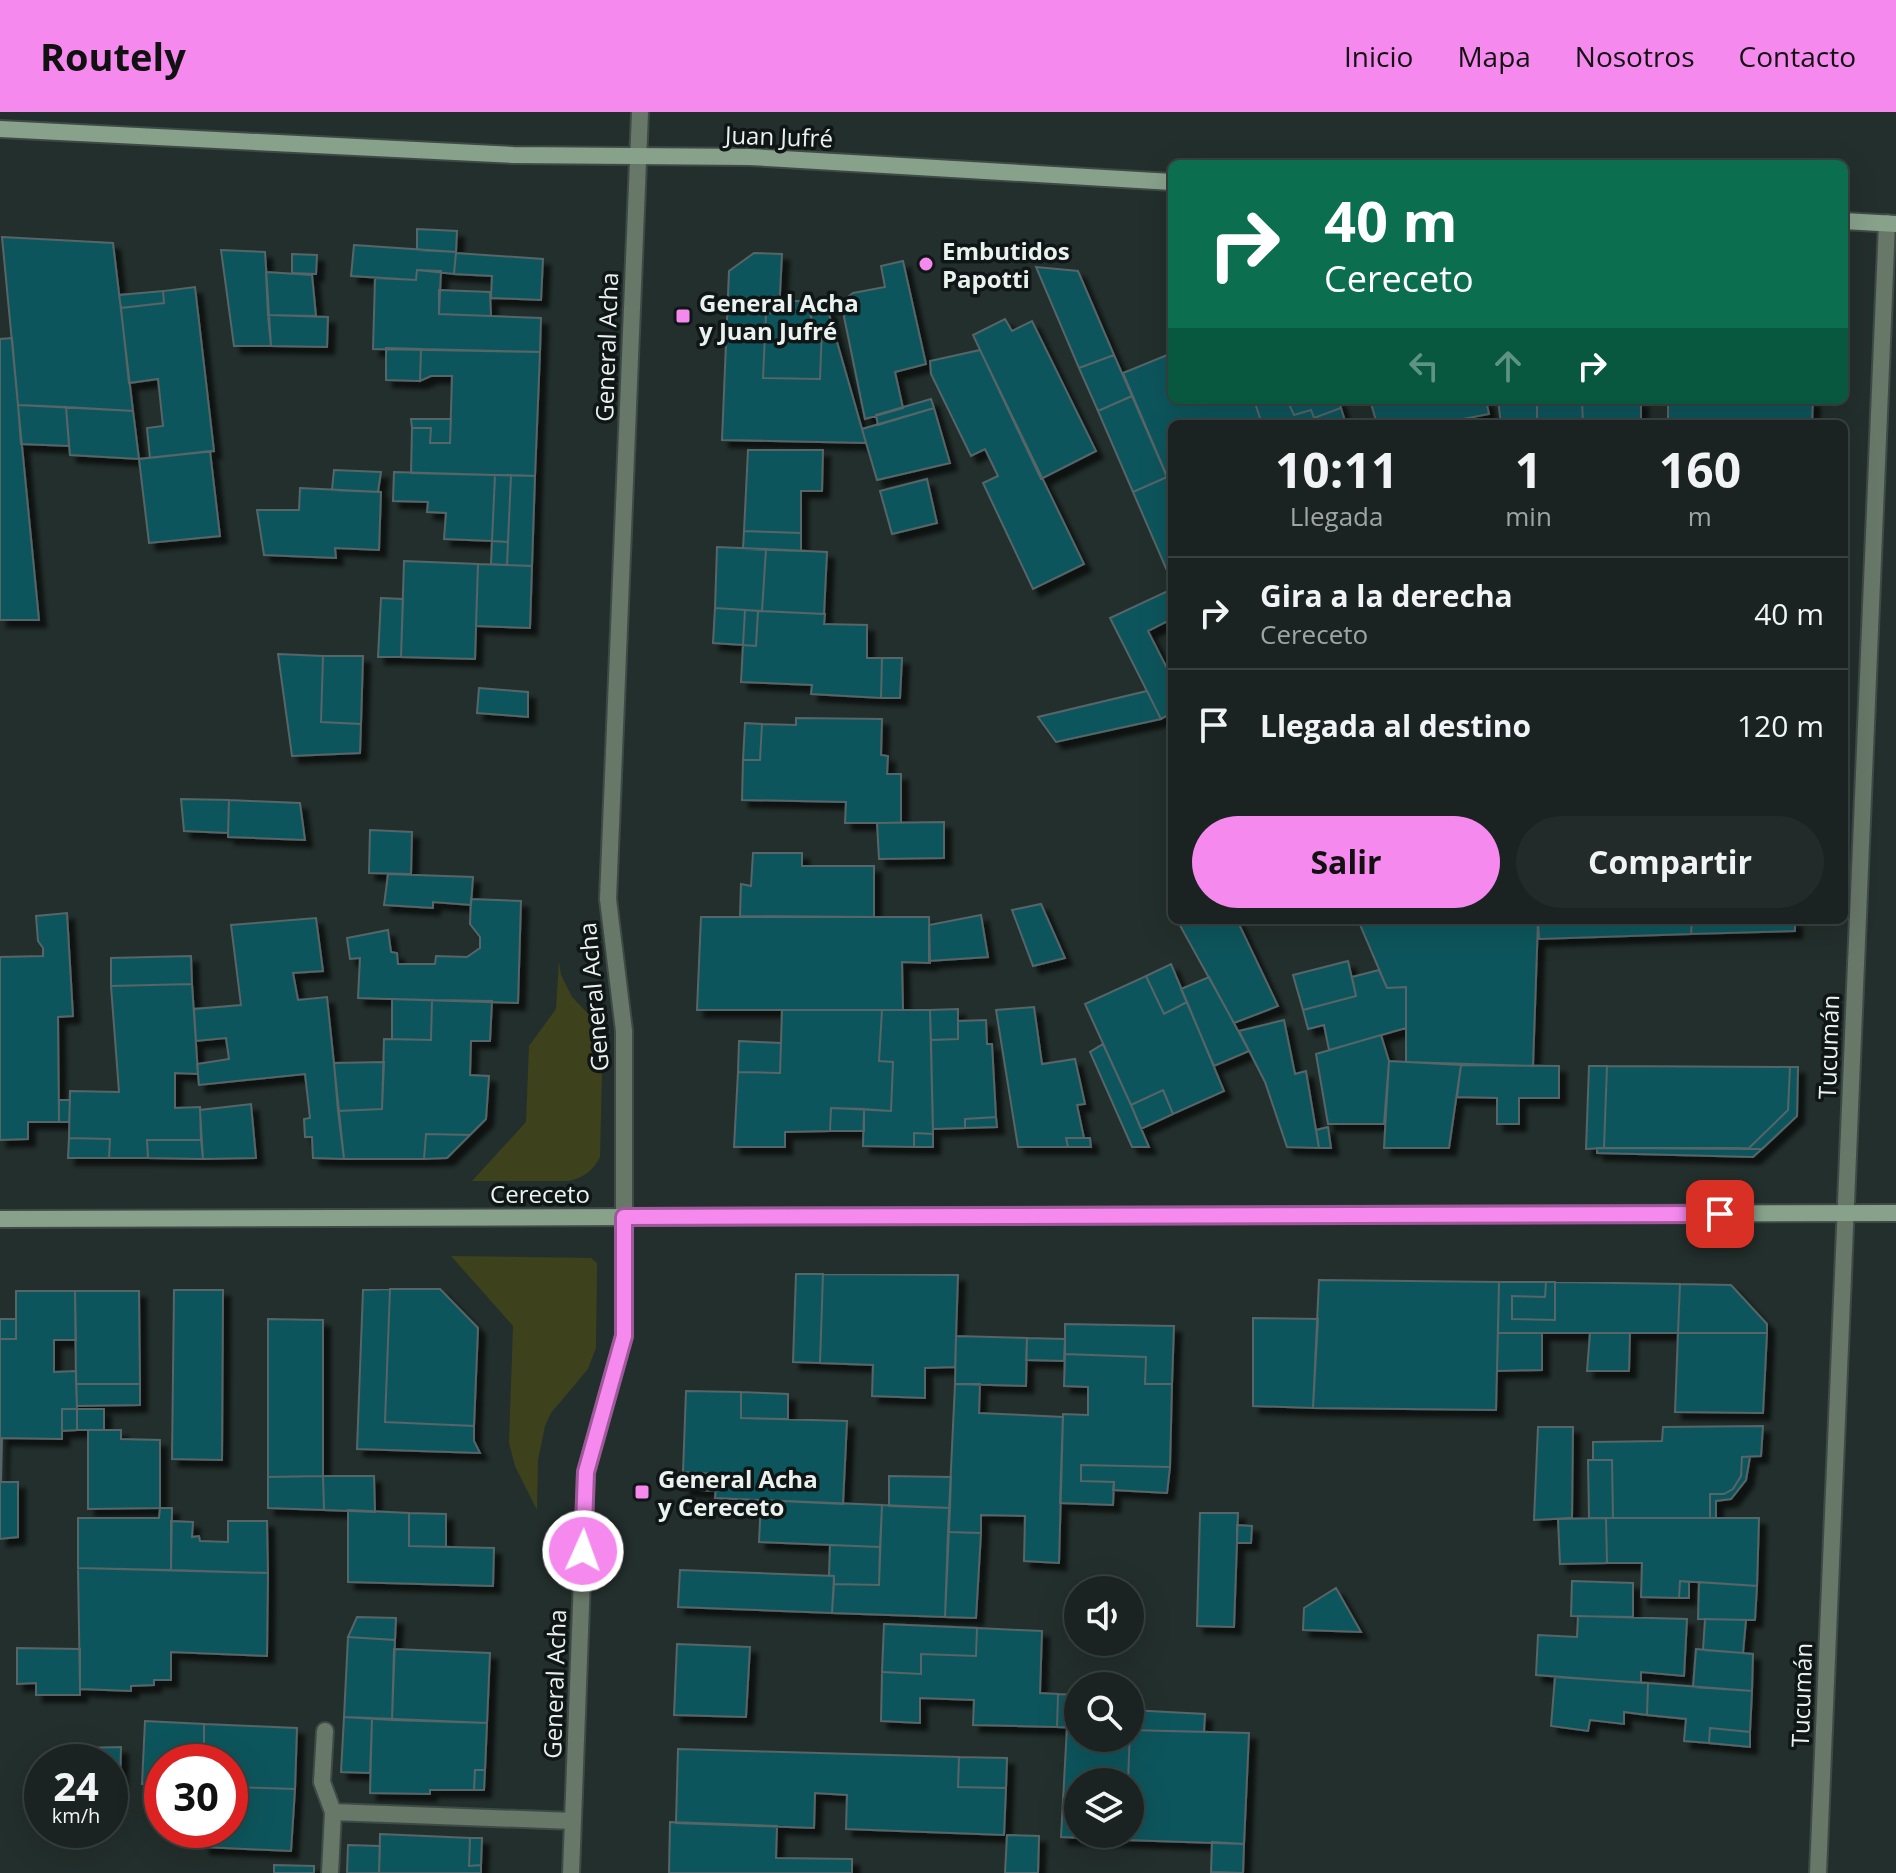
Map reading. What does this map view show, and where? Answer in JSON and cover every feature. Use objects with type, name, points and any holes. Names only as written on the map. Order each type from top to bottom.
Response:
[{"type":"main road","name":"Juan Jufré","points":[[0,129],[513,155],[750,157],[1168,182]]},
{"type":"main road","points":[[1848,221],[1892,224]]},
{"type":"main road","name":"Cereceto","points":[[0,1219],[1896,1213]]},
{"type":"street","name":"General Acha","points":[[571,1873],[586,1472],[624,1336],[624,1031],[608,899],[640,112]]},
{"type":"street","name":"Tucumán","points":[[1818,1873],[1845,1214],[1892,224]]},
{"type":"street","points":[[325,1731],[322,1782],[333,1812],[330,1873]]},
{"type":"street","points":[[333,1812],[573,1821]]},
{"type":"green space","points":[[559,961],[561,975],[572,997],[603,1029],[600,1157],[587,1173],[568,1181],[472,1181],[526,1122],[529,1046],[556,1009]]},
{"type":"green space","points":[[451,1256],[591,1258],[597,1263],[596,1348],[588,1369],[551,1413],[545,1426],[538,1460],[537,1510],[515,1466],[509,1443],[513,1326]]},
{"type":"building","points":[[417,229],[457,231],[456,252],[417,250]]},
{"type":"building","points":[[2,237],[113,243],[133,411],[18,405]]},
{"type":"building","points":[[354,245],[456,252],[454,274],[417,270],[416,280],[351,276]]},
{"type":"building","points":[[221,250],[265,252],[271,346],[234,346]]},
{"type":"building","points":[[456,253],[543,259],[541,300],[491,298],[492,276],[454,274]]},
{"type":"building","points":[[754,253],[782,254],[779,313],[766,313],[763,378],[820,379],[822,328],[813,328],[809,304],[825,300],[866,443],[722,440],[729,271]]},
{"type":"building","points":[[292,254],[317,255],[316,274],[292,273]]},
{"type":"building","points":[[903,261],[926,364],[895,372],[903,408],[865,419],[842,307],[844,300],[853,293],[885,287],[881,266]]},
{"type":"building","points":[[1036,267],[1078,271],[1114,355],[1079,368]]},
{"type":"building","points":[[417,270],[441,271],[439,314],[541,318],[540,352],[373,349],[375,278],[416,280]]},
{"type":"building","points":[[266,272],[312,275],[316,316],[268,315]]},
{"type":"building","points":[[195,287],[214,451],[150,458],[147,428],[163,426],[158,379],[129,383],[121,308],[164,303],[163,291]]},
{"type":"building","points":[[439,290],[490,292],[491,316],[439,314]]},
{"type":"building","points":[[163,291],[164,303],[121,308],[119,295]]},
{"type":"building","points":[[784,300],[808,302],[813,328],[822,328],[820,379],[763,378],[766,313],[784,313]]},
{"type":"building","points":[[268,315],[328,317],[327,347],[271,346]]},
{"type":"building","points":[[1005,319],[1012,331],[1032,321],[1096,451],[1041,479],[973,335]]},
{"type":"building","points":[[12,338],[39,620],[0,620],[0,339]]},
{"type":"building","points":[[386,348],[421,349],[420,381],[386,380]]},
{"type":"building","points":[[421,349],[540,352],[535,476],[411,473],[412,428],[431,428],[430,443],[450,443],[452,376],[431,376],[420,381]]},
{"type":"building","points":[[980,350],[1084,564],[1033,589],[983,483],[998,476],[985,449],[971,456],[931,374],[930,361]]},
{"type":"building","points":[[1114,355],[1132,396],[1098,411],[1079,368]]},
{"type":"building","points":[[1168,355],[1168,404],[1255,404],[1261,420],[1168,420],[1166,474],[1123,373]]},
{"type":"building","points":[[1132,396],[1167,477],[1133,492],[1098,411]]},
{"type":"building","points":[[931,399],[934,408],[878,425],[876,415]]},
{"type":"building","points":[[1255,404],[1289,404],[1294,415],[1311,410],[1314,418],[1341,408],[1345,420],[1261,420]]},
{"type":"building","points":[[1289,404],[1340,404],[1341,408],[1314,418],[1311,410],[1294,415]]},
{"type":"building","points":[[1371,404],[1487,404],[1489,414],[1458,420],[1376,420]]},
{"type":"building","points":[[1498,404],[1537,404],[1537,420],[1500,420]]},
{"type":"building","points":[[1537,404],[1582,404],[1583,420],[1537,420]]},
{"type":"building","points":[[1582,404],[1641,404],[1641,420],[1583,420]]},
{"type":"building","points":[[1668,404],[1813,404],[1812,420],[1668,420]]},
{"type":"building","points":[[18,405],[66,407],[69,446],[21,444]]},
{"type":"building","points":[[66,407],[133,411],[139,459],[70,455]]},
{"type":"building","points":[[934,408],[950,463],[877,480],[862,429]]},
{"type":"building","points":[[411,419],[451,419],[450,443],[430,443],[431,428],[412,428]]},
{"type":"building","points":[[748,450],[823,450],[822,491],[801,491],[801,533],[744,531]]},
{"type":"building","points":[[210,451],[220,536],[149,543],[139,459]]},
{"type":"building","points":[[334,470],[381,472],[378,492],[332,490]]},
{"type":"building","points":[[394,472],[495,475],[492,541],[444,539],[446,513],[427,512],[428,502],[393,501]]},
{"type":"building","points":[[495,475],[511,475],[508,542],[492,541]]},
{"type":"building","points":[[511,475],[535,476],[532,566],[507,565]]},
{"type":"building","points":[[1167,477],[1168,479],[1168,573],[1133,492]]},
{"type":"building","points":[[927,479],[937,523],[892,534],[880,491]]},
{"type":"building","points":[[300,488],[381,492],[379,550],[335,548],[336,558],[264,555],[257,510],[299,510]]},
{"type":"building","points":[[744,531],[801,533],[801,551],[743,549]]},
{"type":"building","points":[[492,541],[508,542],[507,565],[491,564]]},
{"type":"building","points":[[717,547],[766,549],[762,611],[715,608]]},
{"type":"building","points":[[766,549],[827,552],[824,614],[762,611]]},
{"type":"building","points":[[404,561],[478,564],[475,659],[401,657]]},
{"type":"building","points":[[478,564],[532,566],[530,628],[476,626]]},
{"type":"building","points":[[1168,591],[1168,621],[1148,631],[1168,670],[1168,715],[1161,719],[1110,618]]},
{"type":"building","points":[[381,598],[403,599],[401,657],[378,657]]},
{"type":"building","points":[[715,608],[745,610],[743,645],[713,643]]},
{"type":"building","points":[[745,610],[758,611],[756,646],[743,645]]},
{"type":"building","points":[[758,611],[825,614],[824,624],[867,625],[867,658],[882,658],[881,698],[811,694],[812,685],[741,682],[743,645],[756,646]]},
{"type":"building","points":[[278,654],[323,656],[321,722],[361,724],[360,753],[292,756]]},
{"type":"building","points":[[323,656],[363,656],[361,724],[321,722]]},
{"type":"building","points":[[882,658],[902,658],[900,698],[881,698]]},
{"type":"building","points":[[479,688],[528,692],[528,717],[477,713]]},
{"type":"building","points":[[1147,691],[1161,719],[1056,742],[1038,717]]},
{"type":"building","points":[[796,718],[882,719],[881,755],[888,756],[887,774],[901,774],[901,823],[845,823],[846,802],[742,800],[743,760],[760,760],[762,724],[796,725]]},
{"type":"building","points":[[745,723],[762,724],[760,760],[743,760]]},
{"type":"building","points":[[181,799],[229,800],[228,833],[184,831]]},
{"type":"building","points":[[229,800],[300,803],[305,840],[228,837]]},
{"type":"building","points":[[944,822],[944,858],[879,859],[877,823]]},
{"type":"building","points":[[370,830],[412,832],[411,874],[369,873]]},
{"type":"building","points":[[753,853],[802,853],[802,866],[874,866],[874,917],[740,916],[741,884],[751,886]]},
{"type":"building","points":[[388,874],[473,877],[471,905],[433,902],[433,908],[384,905]]},
{"type":"building","points":[[471,899],[521,901],[518,1003],[358,998],[360,958],[350,959],[347,938],[388,930],[391,952],[397,953],[398,964],[435,964],[436,956],[467,957],[480,948],[480,937],[470,924]]},
{"type":"building","points":[[1041,904],[1065,958],[1033,966],[1012,910]]},
{"type":"building","points":[[67,913],[73,1016],[58,1017],[59,1122],[28,1122],[28,1139],[0,1140],[0,957],[43,956],[36,916]]},
{"type":"building","points":[[981,915],[988,957],[929,961],[929,925]]},
{"type":"building","points":[[701,917],[929,917],[930,963],[902,962],[903,1010],[697,1010]]},
{"type":"building","points":[[316,918],[323,971],[293,973],[298,1000],[327,997],[344,1159],[313,1158],[312,1137],[305,1137],[304,1119],[310,1118],[305,1074],[199,1085],[197,1064],[229,1059],[226,1038],[196,1041],[194,1009],[241,1005],[231,925]]},
{"type":"building","points":[[1179,924],[1239,924],[1278,1006],[1234,1023]]},
{"type":"building","points":[[1360,924],[1538,924],[1533,1066],[1406,1062],[1406,987],[1387,988]]},
{"type":"building","points":[[1538,924],[1692,924],[1691,934],[1539,939]]},
{"type":"building","points":[[1692,924],[1795,924],[1795,931],[1691,934]]},
{"type":"building","points":[[191,956],[192,984],[111,986],[111,958]]},
{"type":"building","points":[[1348,961],[1356,996],[1303,1010],[1293,975]]},
{"type":"building","points":[[1171,964],[1187,1002],[1164,1014],[1146,976]]},
{"type":"building","points":[[1379,970],[1387,988],[1406,987],[1406,1028],[1329,1050],[1324,1025],[1308,1029],[1303,1010],[1356,996],[1352,977]]},
{"type":"building","points":[[1146,976],[1164,1014],[1187,1002],[1224,1091],[1173,1114],[1163,1090],[1131,1105],[1085,1004]]},
{"type":"building","points":[[1209,977],[1249,1051],[1214,1066],[1181,989]]},
{"type":"building","points":[[192,984],[198,1074],[175,1073],[175,1108],[200,1107],[201,1140],[147,1140],[148,1158],[109,1158],[110,1139],[69,1138],[70,1091],[119,1092],[111,986]]},
{"type":"building","points":[[392,999],[432,1000],[431,1040],[392,1039]]},
{"type":"building","points":[[432,1000],[492,1001],[490,1041],[471,1041],[470,1075],[489,1076],[486,1119],[470,1135],[426,1134],[424,1159],[344,1159],[338,1111],[382,1109],[384,1039],[431,1040]]},
{"type":"building","points":[[1034,1007],[1042,1064],[1075,1059],[1085,1104],[1077,1105],[1084,1138],[1066,1138],[1068,1147],[1018,1147],[996,1010]]},
{"type":"building","points":[[958,1009],[958,1039],[931,1040],[930,1010]]},
{"type":"building","points":[[782,1010],[882,1010],[879,1061],[893,1062],[891,1111],[831,1108],[830,1131],[785,1132],[785,1147],[734,1147],[738,1072],[780,1073]]},
{"type":"building","points":[[882,1010],[930,1010],[933,1134],[914,1133],[914,1147],[863,1146],[864,1109],[891,1111],[893,1062],[879,1061]]},
{"type":"building","points":[[986,1020],[987,1044],[992,1044],[996,1117],[965,1119],[965,1128],[933,1129],[931,1040],[958,1039],[958,1021]]},
{"type":"building","points":[[1284,1020],[1295,1074],[1306,1071],[1319,1148],[1287,1147],[1265,1082],[1239,1031]]},
{"type":"building","points":[[1381,1035],[1389,1061],[1384,1124],[1328,1124],[1316,1054]]},
{"type":"building","points":[[739,1041],[781,1043],[780,1073],[738,1072]]},
{"type":"building","points":[[1103,1044],[1149,1147],[1132,1147],[1090,1052]]},
{"type":"building","points":[[1389,1061],[1461,1065],[1449,1148],[1384,1148]]},
{"type":"building","points":[[384,1062],[382,1109],[338,1111],[334,1063]]},
{"type":"building","points":[[1461,1065],[1559,1066],[1559,1098],[1519,1098],[1519,1124],[1497,1124],[1497,1098],[1457,1097]]},
{"type":"building","points":[[1589,1066],[1607,1066],[1604,1148],[1586,1149]]},
{"type":"building","points":[[1607,1066],[1790,1067],[1788,1110],[1748,1149],[1604,1148]]},
{"type":"building","points":[[1790,1067],[1798,1067],[1797,1116],[1762,1149],[1748,1149],[1788,1110]]},
{"type":"building","points":[[1163,1090],[1173,1114],[1141,1129],[1131,1105]]},
{"type":"building","points":[[59,1100],[70,1100],[69,1122],[59,1122]]},
{"type":"building","points":[[251,1104],[256,1158],[203,1159],[200,1110]]},
{"type":"building","points":[[831,1108],[864,1109],[864,1131],[830,1131]]},
{"type":"building","points":[[996,1117],[997,1127],[965,1128],[965,1119]]},
{"type":"building","points":[[1328,1127],[1331,1148],[1319,1148],[1316,1130]]},
{"type":"building","points":[[914,1133],[933,1134],[933,1147],[914,1147]]},
{"type":"building","points":[[426,1134],[470,1135],[447,1158],[424,1159]]},
{"type":"building","points":[[69,1138],[110,1139],[109,1158],[68,1158]]},
{"type":"building","points":[[1066,1138],[1090,1138],[1091,1147],[1068,1147]]},
{"type":"building","points":[[147,1140],[201,1140],[203,1159],[148,1158]]},
{"type":"building","points":[[1597,1148],[1762,1149],[1753,1157],[1597,1153]]},
{"type":"building","points":[[796,1274],[823,1274],[820,1363],[793,1362]]},
{"type":"building","points":[[823,1274],[958,1275],[955,1367],[925,1368],[925,1398],[872,1396],[873,1365],[820,1363]]},
{"type":"building","points":[[1319,1280],[1499,1282],[1496,1410],[1313,1408]]},
{"type":"building","points":[[1499,1282],[1546,1282],[1545,1297],[1512,1296],[1512,1319],[1555,1320],[1555,1282],[1680,1284],[1678,1333],[1498,1333]]},
{"type":"building","points":[[1546,1282],[1555,1282],[1555,1320],[1512,1319],[1512,1296],[1545,1297]]},
{"type":"building","points":[[1680,1284],[1731,1285],[1767,1324],[1767,1333],[1678,1333]]},
{"type":"building","points":[[390,1289],[440,1289],[478,1328],[474,1426],[385,1422]]},
{"type":"building","points":[[390,1289],[385,1422],[474,1426],[474,1441],[480,1453],[357,1449],[363,1290]]},
{"type":"building","points":[[174,1290],[223,1290],[222,1460],[172,1459]]},
{"type":"building","points":[[16,1291],[75,1291],[76,1340],[54,1340],[54,1372],[76,1371],[77,1409],[62,1409],[62,1439],[0,1438],[0,1339],[16,1339]]},
{"type":"building","points":[[75,1291],[139,1291],[140,1384],[76,1384]]},
{"type":"building","points":[[1253,1318],[1318,1319],[1313,1408],[1253,1406]]},
{"type":"building","points":[[0,1319],[16,1319],[16,1339],[0,1339]]},
{"type":"building","points":[[268,1319],[323,1320],[323,1476],[268,1477]]},
{"type":"building","points":[[1065,1324],[1174,1326],[1172,1384],[1145,1384],[1146,1357],[1065,1354]]},
{"type":"building","points":[[1498,1333],[1542,1333],[1542,1370],[1497,1371]]},
{"type":"building","points":[[1590,1333],[1630,1333],[1629,1371],[1587,1371]]},
{"type":"building","points":[[1678,1333],[1767,1333],[1763,1413],[1675,1412]]},
{"type":"building","points":[[956,1336],[1027,1338],[1026,1386],[955,1384]]},
{"type":"building","points":[[1027,1338],[1065,1339],[1064,1361],[1026,1360]]},
{"type":"building","points":[[1065,1354],[1146,1357],[1145,1384],[1172,1384],[1170,1467],[1081,1465],[1081,1481],[1114,1482],[1113,1505],[1060,1503],[1063,1414],[1088,1415],[1088,1387],[1064,1386]]},
{"type":"building","points":[[76,1384],[140,1384],[140,1405],[77,1406]]},
{"type":"building","points":[[955,1384],[980,1384],[979,1413],[1063,1417],[1059,1563],[1024,1561],[1025,1516],[981,1515],[981,1533],[948,1532]]},
{"type":"building","points":[[686,1391],[741,1392],[741,1418],[847,1421],[843,1504],[715,1498],[717,1474],[683,1472]]},
{"type":"building","points":[[741,1392],[788,1394],[788,1419],[741,1418]]},
{"type":"building","points":[[62,1409],[77,1409],[77,1430],[62,1431]]},
{"type":"building","points":[[77,1409],[104,1409],[104,1430],[77,1430]]},
{"type":"building","points":[[1763,1426],[1761,1456],[1742,1457],[1741,1476],[1733,1489],[1724,1494],[1710,1494],[1710,1518],[1613,1518],[1612,1460],[1593,1460],[1593,1442],[1662,1441],[1663,1427]]},
{"type":"building","points":[[1538,1427],[1573,1427],[1572,1518],[1534,1520]]},
{"type":"building","points":[[88,1430],[121,1430],[121,1439],[160,1440],[160,1508],[88,1509]]},
{"type":"building","points":[[0,1438],[1,1482],[18,1482],[18,1537],[0,1539]]},
{"type":"building","points":[[1742,1457],[1750,1457],[1746,1480],[1731,1499],[1716,1501],[1716,1518],[1710,1518],[1710,1494],[1724,1494],[1733,1489],[1741,1476]]},
{"type":"building","points":[[1588,1460],[1612,1460],[1613,1518],[1589,1518]]},
{"type":"building","points":[[1081,1465],[1170,1467],[1167,1493],[1113,1490],[1114,1482],[1081,1481]]},
{"type":"building","points":[[683,1472],[717,1474],[716,1491],[683,1489]]},
{"type":"building","points":[[323,1476],[324,1510],[268,1508],[268,1477]]},
{"type":"building","points":[[323,1476],[374,1476],[375,1512],[324,1510]]},
{"type":"building","points":[[889,1476],[951,1477],[950,1508],[889,1506]]},
{"type":"building","points":[[761,1500],[882,1505],[880,1547],[759,1542]]},
{"type":"building","points":[[882,1505],[950,1508],[945,1617],[832,1613],[834,1584],[879,1585]]},
{"type":"building","points":[[160,1508],[172,1508],[171,1570],[78,1568],[78,1518],[159,1518]]},
{"type":"building","points":[[348,1510],[409,1513],[409,1546],[494,1548],[493,1586],[348,1582]]},
{"type":"building","points":[[409,1513],[446,1514],[446,1547],[409,1546]]},
{"type":"building","points":[[1200,1513],[1238,1513],[1234,1627],[1197,1626]]},
{"type":"building","points":[[1606,1518],[1607,1563],[1560,1564],[1558,1519]]},
{"type":"building","points":[[1606,1518],[1759,1518],[1757,1586],[1680,1581],[1679,1598],[1641,1597],[1642,1563],[1607,1563]]},
{"type":"building","points":[[171,1521],[193,1522],[192,1537],[199,1536],[200,1541],[228,1542],[228,1521],[267,1521],[268,1573],[171,1570]]},
{"type":"building","points":[[1237,1525],[1252,1526],[1251,1543],[1237,1543]]},
{"type":"building","points":[[948,1532],[981,1533],[976,1618],[945,1617]]},
{"type":"building","points":[[830,1545],[880,1547],[879,1585],[834,1584],[834,1576],[829,1576]]},
{"type":"building","points":[[78,1568],[268,1573],[267,1656],[171,1652],[171,1680],[154,1680],[154,1685],[131,1686],[131,1691],[80,1689]]},
{"type":"building","points":[[680,1570],[834,1576],[832,1613],[678,1607]]},
{"type":"building","points":[[1572,1581],[1633,1583],[1633,1617],[1571,1616]]},
{"type":"building","points":[[1680,1581],[1689,1582],[1689,1598],[1679,1598]]},
{"type":"building","points":[[1699,1582],[1757,1586],[1755,1620],[1698,1619]]},
{"type":"building","points":[[1336,1588],[1361,1632],[1303,1630],[1304,1608]]},
{"type":"building","points":[[1578,1616],[1687,1619],[1684,1676],[1641,1672],[1641,1683],[1536,1675],[1538,1635],[1577,1637]]},
{"type":"building","points":[[357,1617],[396,1618],[395,1640],[348,1637]]},
{"type":"building","points":[[1705,1619],[1746,1620],[1743,1653],[1703,1650]]},
{"type":"building","points":[[884,1624],[977,1628],[976,1656],[921,1654],[921,1674],[882,1672]]},
{"type":"building","points":[[977,1628],[1042,1631],[1040,1693],[1058,1694],[1057,1727],[973,1725],[974,1700],[920,1698],[920,1723],[881,1721],[882,1672],[921,1674],[921,1654],[976,1656]]},
{"type":"building","points":[[348,1637],[395,1640],[392,1720],[344,1717]]},
{"type":"building","points":[[677,1644],[750,1647],[746,1717],[674,1715]]},
{"type":"building","points":[[17,1648],[80,1649],[80,1695],[36,1695],[36,1683],[17,1684]]},
{"type":"building","points":[[394,1649],[490,1653],[487,1723],[392,1720]]},
{"type":"building","points":[[1696,1649],[1753,1654],[1752,1691],[1693,1687]]},
{"type":"building","points":[[1555,1677],[1648,1683],[1647,1715],[1624,1712],[1624,1724],[1590,1720],[1588,1731],[1551,1726]]},
{"type":"building","points":[[1648,1683],[1752,1691],[1750,1732],[1710,1728],[1709,1743],[1684,1741],[1686,1719],[1647,1715]]},
{"type":"building","points":[[1058,1694],[1064,1694],[1064,1727],[1057,1727]]},
{"type":"building","points":[[1144,1711],[1205,1714],[1204,1732],[1144,1730]]},
{"type":"building","points":[[344,1717],[372,1718],[370,1773],[341,1772]]},
{"type":"building","points":[[372,1718],[487,1723],[485,1770],[475,1770],[474,1790],[430,1790],[430,1794],[370,1793]]},
{"type":"building","points":[[145,1721],[204,1724],[204,1744],[144,1744],[142,1784]]},
{"type":"building","points":[[204,1724],[297,1728],[295,1789],[248,1788],[248,1744],[204,1744]]},
{"type":"building","points":[[1710,1728],[1750,1732],[1750,1747],[1709,1743]]},
{"type":"building","points":[[1144,1730],[1249,1733],[1244,1844],[1144,1841],[1144,1768],[1129,1768],[1129,1752],[1144,1752]]},
{"type":"building","points":[[678,1749],[959,1757],[958,1787],[1006,1788],[1004,1835],[846,1829],[847,1795],[815,1793],[814,1828],[676,1823]]},
{"type":"building","points":[[1066,1752],[1129,1752],[1129,1768],[1065,1768]]},
{"type":"building","points":[[959,1757],[1007,1758],[1006,1788],[958,1787]]},
{"type":"building","points":[[475,1770],[485,1770],[484,1790],[474,1790]]},
{"type":"building","points":[[1064,1782],[1064,1837],[1061,1837]]},
{"type":"building","points":[[248,1788],[295,1789],[291,1851],[225,1848],[248,1848]]},
{"type":"building","points":[[670,1822],[777,1826],[776,1858],[852,1859],[852,1873],[669,1873]]},
{"type":"building","points":[[380,1834],[470,1838],[469,1866],[481,1865],[481,1873],[379,1873]]},
{"type":"building","points":[[1007,1835],[1039,1836],[1038,1873],[1005,1873]]},
{"type":"building","points":[[470,1838],[482,1838],[481,1865],[469,1866]]},
{"type":"building","points":[[1212,1842],[1244,1844],[1243,1873],[1211,1872]]},
{"type":"building","points":[[348,1845],[380,1846],[379,1873],[347,1873]]},
{"type":"building","points":[[274,1865],[314,1866],[314,1873],[274,1873]]},
{"type":"place","name":"Embutidos Papotti","points":[[926,264]]},
{"type":"place","name":"General Acha y Juan Jufré","points":[[683,316]]},
{"type":"place","name":"General Acha y Cereceto","points":[[642,1492]]},
{"type":"route","points":[[583,1551],[586,1472],[624,1336],[624,1217],[1720,1214]]}]
